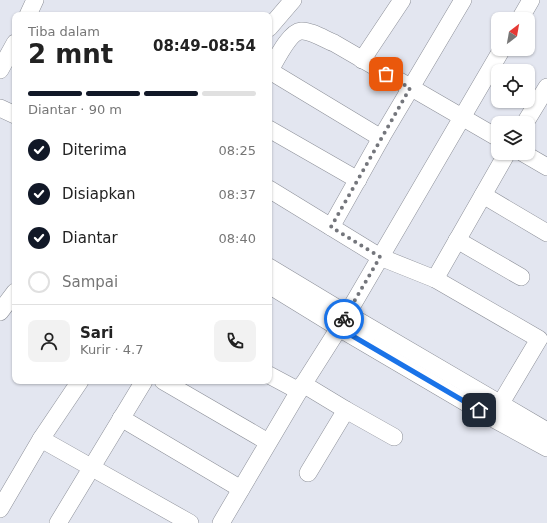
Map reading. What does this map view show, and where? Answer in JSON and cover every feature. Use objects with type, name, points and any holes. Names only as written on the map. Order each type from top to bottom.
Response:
[{"type":"street","points":[[29,12],[35,0]]},
{"type":"street","points":[[272,24],[293,0]]},
{"type":"street","points":[[362,60],[402,0]]},
{"type":"street","points":[[331,227],[410,88],[463,0]]},
{"type":"street","points":[[524,12],[531,0]]},
{"type":"street","points":[[272,66],[293,35],[301,31],[306,31],[334,43],[491,134]]},
{"type":"street","points":[[0,70],[12,48]]},
{"type":"street","points":[[221,523],[268,442],[343,321],[498,56]]},
{"type":"street","points":[[272,73],[381,138]]},
{"type":"street","points":[[532,116],[542,106],[547,86]]},
{"type":"street","points":[[0,108],[12,113]]},
{"type":"street","points":[[272,131],[358,180]]},
{"type":"street","points":[[435,279],[502,160]]},
{"type":"street","points":[[534,160],[547,168]]},
{"type":"street","points":[[272,192],[380,257],[435,279],[544,337],[496,411]]},
{"type":"street","points":[[483,195],[547,233]]},
{"type":"street","points":[[457,240],[521,277]]},
{"type":"street","points":[[272,269],[343,321]]},
{"type":"street","points":[[272,286],[343,321],[496,411],[547,448]]},
{"type":"street","points":[[0,312],[12,296]]},
{"type":"street","points":[[272,376],[301,388],[346,410],[394,436]]},
{"type":"street","points":[[0,509],[6,482],[41,439],[78,384]]},
{"type":"street","points":[[65,520],[91,467],[142,384]]},
{"type":"street","points":[[168,384],[268,442]]},
{"type":"street","points":[[308,473],[346,410]]},
{"type":"street","points":[[496,411],[547,431]]},
{"type":"street","points":[[121,418],[241,489]]},
{"type":"street","points":[[41,439],[190,523]]},
{"type":"way so far","points":[[344,319],[380,257],[331,227],[410,88],[386,74]]},
{"type":"route","points":[[344,319],[339,328],[479,410]]}]
